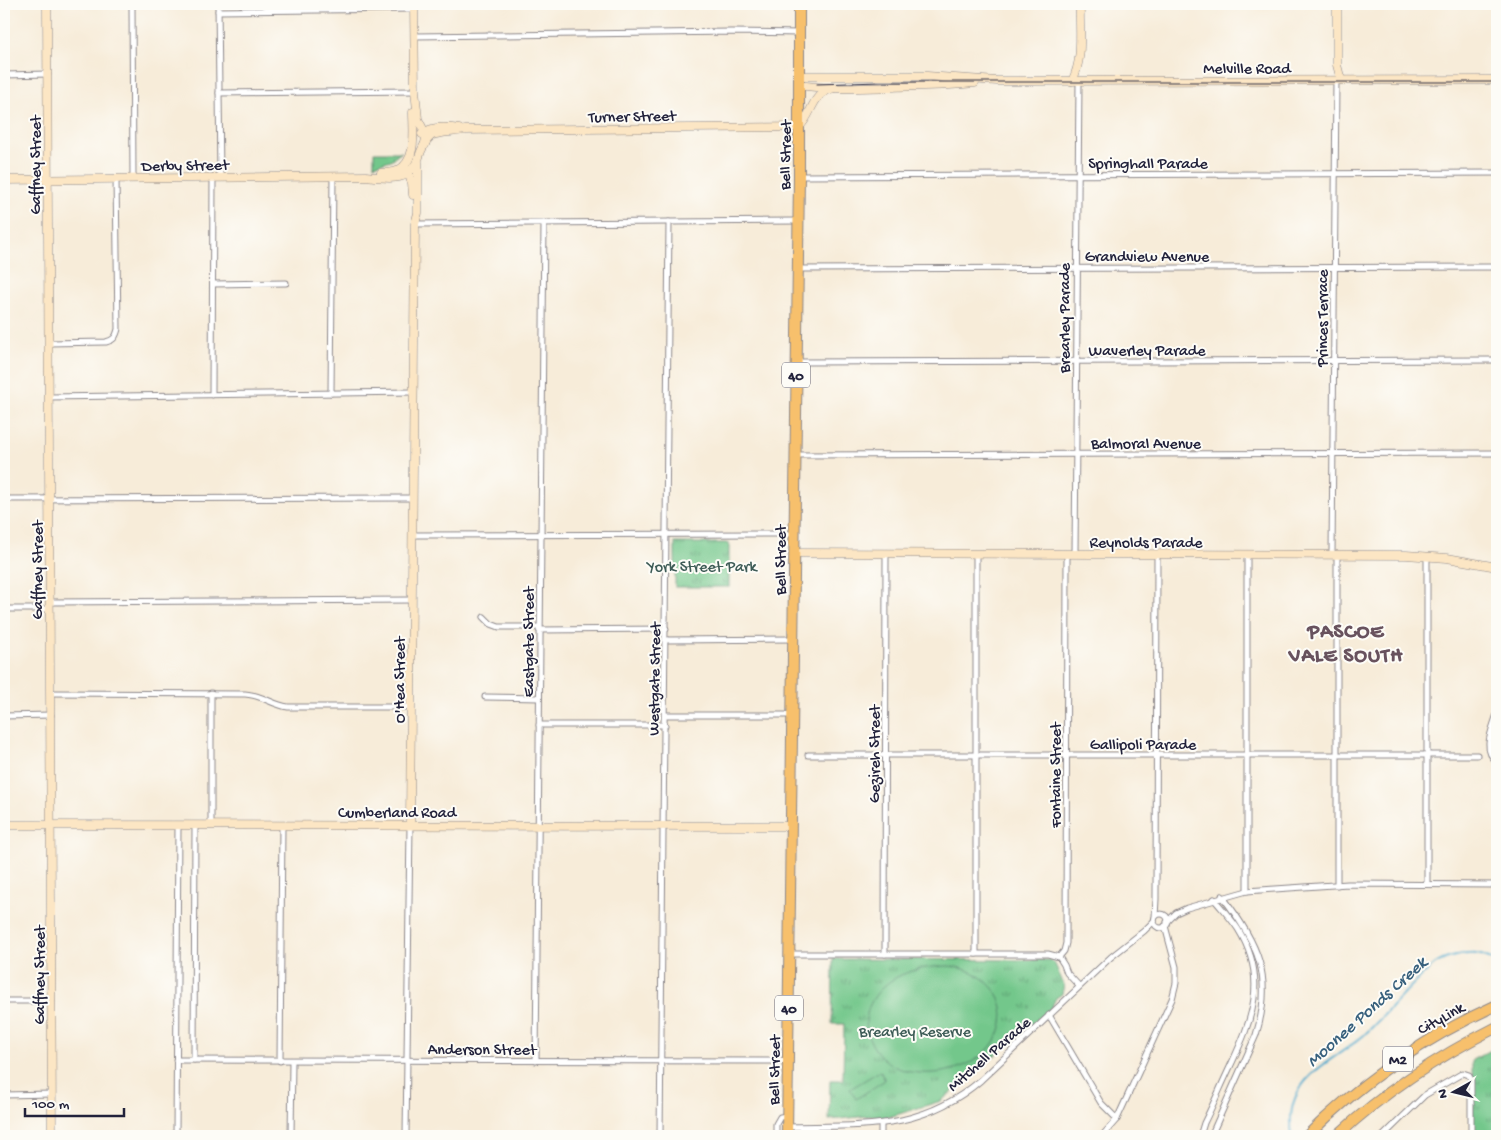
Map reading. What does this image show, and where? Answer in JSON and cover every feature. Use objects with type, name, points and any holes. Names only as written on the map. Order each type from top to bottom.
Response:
[{"type":"highway","name":"Bell Street","points":[[787,1132],[799,176],[799,4]]},
{"type":"highway","name":"CityLink","points":[[1309,1134],[1396,1060],[1461,1021],[1497,1005]]},
{"type":"highway","name":"M2","points":[[1337,1136],[1377,1101],[1410,1077],[1497,1027]]},
{"type":"main road","name":"Gaffney Street","points":[[48,4],[52,1136]]},
{"type":"main road","name":"Brearley Parade","points":[[1079,81],[1077,72],[1079,61],[1080,4]]},
{"type":"main road","name":"Princes Terrace","points":[[1336,80],[1337,4]]},
{"type":"main road","points":[[408,174],[415,167],[425,145],[426,138],[418,119],[415,91],[414,6]]},
{"type":"main road","name":"Brearley Parade","points":[[1079,61],[1081,72],[1079,81]]},
{"type":"main road","name":"Melville Road","points":[[799,81],[927,76],[997,81],[1497,80]]},
{"type":"main road","name":"Melville Road","points":[[799,81],[834,88],[926,87],[997,81]]},
{"type":"main road","points":[[799,127],[806,120],[817,97],[822,92],[834,88]]},
{"type":"main road","points":[[414,144],[413,99],[415,91]]},
{"type":"main road","name":"Turner Street","points":[[425,145],[428,139],[435,134],[465,130],[799,127]]},
{"type":"main road","name":"Turner Street","points":[[424,132],[435,128],[465,130]]},
{"type":"main road","points":[[410,156],[416,139],[424,132]]},
{"type":"main road","name":"Derby Street","points":[[366,176],[396,171],[403,166],[410,156]]},
{"type":"main road","name":"O'Hea Street","points":[[410,156],[406,167],[413,187],[415,224],[410,825]]},
{"type":"main road","name":"O'Hea Street","points":[[415,224],[418,213],[418,160]]},
{"type":"main road","name":"Derby Street","points":[[4,180],[333,176],[393,178],[408,174]]},
{"type":"main road","name":"Reynolds Parade","points":[[794,553],[1427,556],[1497,567]]},
{"type":"main road","name":"Cumberland Road","points":[[4,825],[790,826]]},
{"type":"street","points":[[132,4],[133,178]]},
{"type":"street","points":[[212,395],[213,284],[219,93],[218,4]]},
{"type":"street","points":[[218,11],[414,6]]},
{"type":"street","points":[[415,36],[731,32],[799,34]]},
{"type":"street","points":[[4,75],[48,74]]},
{"type":"street","name":"Princes Terrace","points":[[1336,80],[1333,454],[1337,885]]},
{"type":"street","name":"Brearley Parade","points":[[1071,554],[1076,455],[1079,81]]},
{"type":"street","points":[[219,93],[415,91]]},
{"type":"street","name":"Springhall Parade","points":[[799,176],[1497,173]]},
{"type":"street","points":[[331,393],[333,176]]},
{"type":"street","points":[[49,343],[106,342],[113,340],[116,335],[118,329],[116,178]]},
{"type":"street","points":[[415,224],[798,221]]},
{"type":"street","name":"Westgate Street","points":[[660,1136],[669,222]]},
{"type":"street","name":"Eastgate Street","points":[[536,1061],[544,223]]},
{"type":"street","name":"Grandview Avenue","points":[[797,269],[1497,267]]},
{"type":"street","points":[[213,284],[286,282]]},
{"type":"street","name":"Waverley Parade","points":[[796,362],[1497,360]]},
{"type":"street","points":[[49,397],[413,392]]},
{"type":"street","name":"Balmoral Avenue","points":[[795,456],[1497,453]]},
{"type":"street","points":[[4,499],[413,498]]},
{"type":"street","points":[[412,535],[794,534]]},
{"type":"street","name":"Gezireh Street","points":[[885,954],[886,554]]},
{"type":"street","points":[[976,554],[976,954]]},
{"type":"street","name":"Fontaine Street","points":[[1059,957],[1064,951],[1066,943],[1066,756],[1071,554]]},
{"type":"street","points":[[1157,555],[1156,899],[1154,919],[1168,939]]},
{"type":"street","points":[[1247,555],[1247,891]]},
{"type":"street","points":[[1427,556],[1427,884]]},
{"type":"street","points":[[4,609],[50,605],[412,600]]},
{"type":"street","points":[[484,617],[491,624],[499,627],[666,629]]},
{"type":"street","points":[[666,640],[793,639]]},
{"type":"street","points":[[50,693],[251,694],[262,696],[277,704],[288,707],[411,707]]},
{"type":"street","points":[[211,693],[211,826]]},
{"type":"street","points":[[485,697],[539,698]]},
{"type":"street","points":[[1497,714],[1489,743],[1489,753],[1497,761]]},
{"type":"street","points":[[4,716],[50,715]]},
{"type":"street","points":[[665,715],[792,715]]},
{"type":"street","points":[[539,725],[665,725]]},
{"type":"street","name":"Gallipoli Parade","points":[[808,755],[1477,755]]},
{"type":"street","points":[[176,1136],[178,825]]},
{"type":"street","points":[[194,1060],[195,825]]},
{"type":"street","points":[[280,1062],[282,825]]},
{"type":"street","name":"O'Hea Street","points":[[406,1136],[410,825]]},
{"type":"street","points":[[1154,919],[1163,914],[1176,913],[1222,896],[1247,891],[1337,885],[1497,885]]},
{"type":"street","points":[[1211,1136],[1256,1035],[1261,1020],[1264,996],[1262,973],[1253,942],[1222,896]]},
{"type":"street","points":[[1102,1136],[1116,1119],[1172,998],[1176,983],[1176,967],[1168,939],[1167,918],[1156,899]]},
{"type":"street","points":[[1200,1136],[1204,1123],[1249,1025],[1255,987],[1253,967],[1242,936],[1229,916],[1214,899]]},
{"type":"street","points":[[1166,924],[1176,913]]},
{"type":"street","name":"Mitchell Parade","points":[[787,1132],[881,1124],[921,1116],[960,1096],[981,1080],[1079,986],[1122,947],[1144,931],[1154,919]]},
{"type":"street","name":"Mitchell Parade","points":[[1144,931],[1166,924]]},
{"type":"street","points":[[789,954],[1048,954],[1059,957],[1067,973],[1079,986]]},
{"type":"street","points":[[4,1001],[52,1001]]},
{"type":"street","points":[[1049,1015],[1101,1103],[1116,1119]]},
{"type":"street","name":"Anderson Street","points":[[176,1060],[280,1062],[788,1062]]},
{"type":"street","points":[[292,1061],[292,1136]]},
{"type":"street","points":[[1383,1136],[1425,1095],[1463,1073],[1469,1075],[1471,1080],[1471,1136]]},
{"type":"street","points":[[4,1094],[52,1094]]},
{"type":"street","name":"Bell Street","points":[[776,1136],[777,1120],[780,1117],[787,1116]]},
{"type":"street","points":[[881,1124],[881,1136]]},
{"type":"green space","points":[[374,152],[402,152],[391,160],[374,165]]},
{"type":"green space","name":"York Street Park","points":[[675,543],[729,543],[729,587],[675,587]]},
{"type":"green space","points":[[1497,725],[1497,757],[1492,746]]},
{"type":"green space","name":"Brearley Reserve","points":[[833,959],[1051,960],[1055,964],[1064,985],[1062,994],[1056,998],[1051,1008],[941,1101],[886,1118],[869,1116],[829,1120],[830,1080],[843,1080],[844,1024],[832,1024]]},
{"type":"green space","points":[[947,966],[961,968],[974,973],[986,981],[1000,1002],[1003,1014],[1001,1028],[988,1050],[980,1057],[961,1067],[930,1073],[904,1070],[890,1063],[879,1054],[871,1042],[867,1028],[867,1014],[872,1000],[883,987],[897,977],[930,967]]},
{"type":"green space","points":[[1497,1047],[1497,1136],[1473,1136],[1472,1060]]},
{"type":"green space","points":[[880,1071],[885,1080],[856,1099],[850,1089]]},
{"type":"waterway","name":"Moonee Ponds Creek","points":[[1292,1136],[1292,1108],[1295,1098],[1304,1083],[1319,1068],[1364,1035],[1434,965],[1451,957],[1464,954],[1481,955],[1494,960],[1497,964]]},
{"type":"tram line","points":[[817,84],[880,82],[1497,82]]},
{"type":"district","name":"PASCOE VALE SOUTH","points":[[1346,642]]}]
